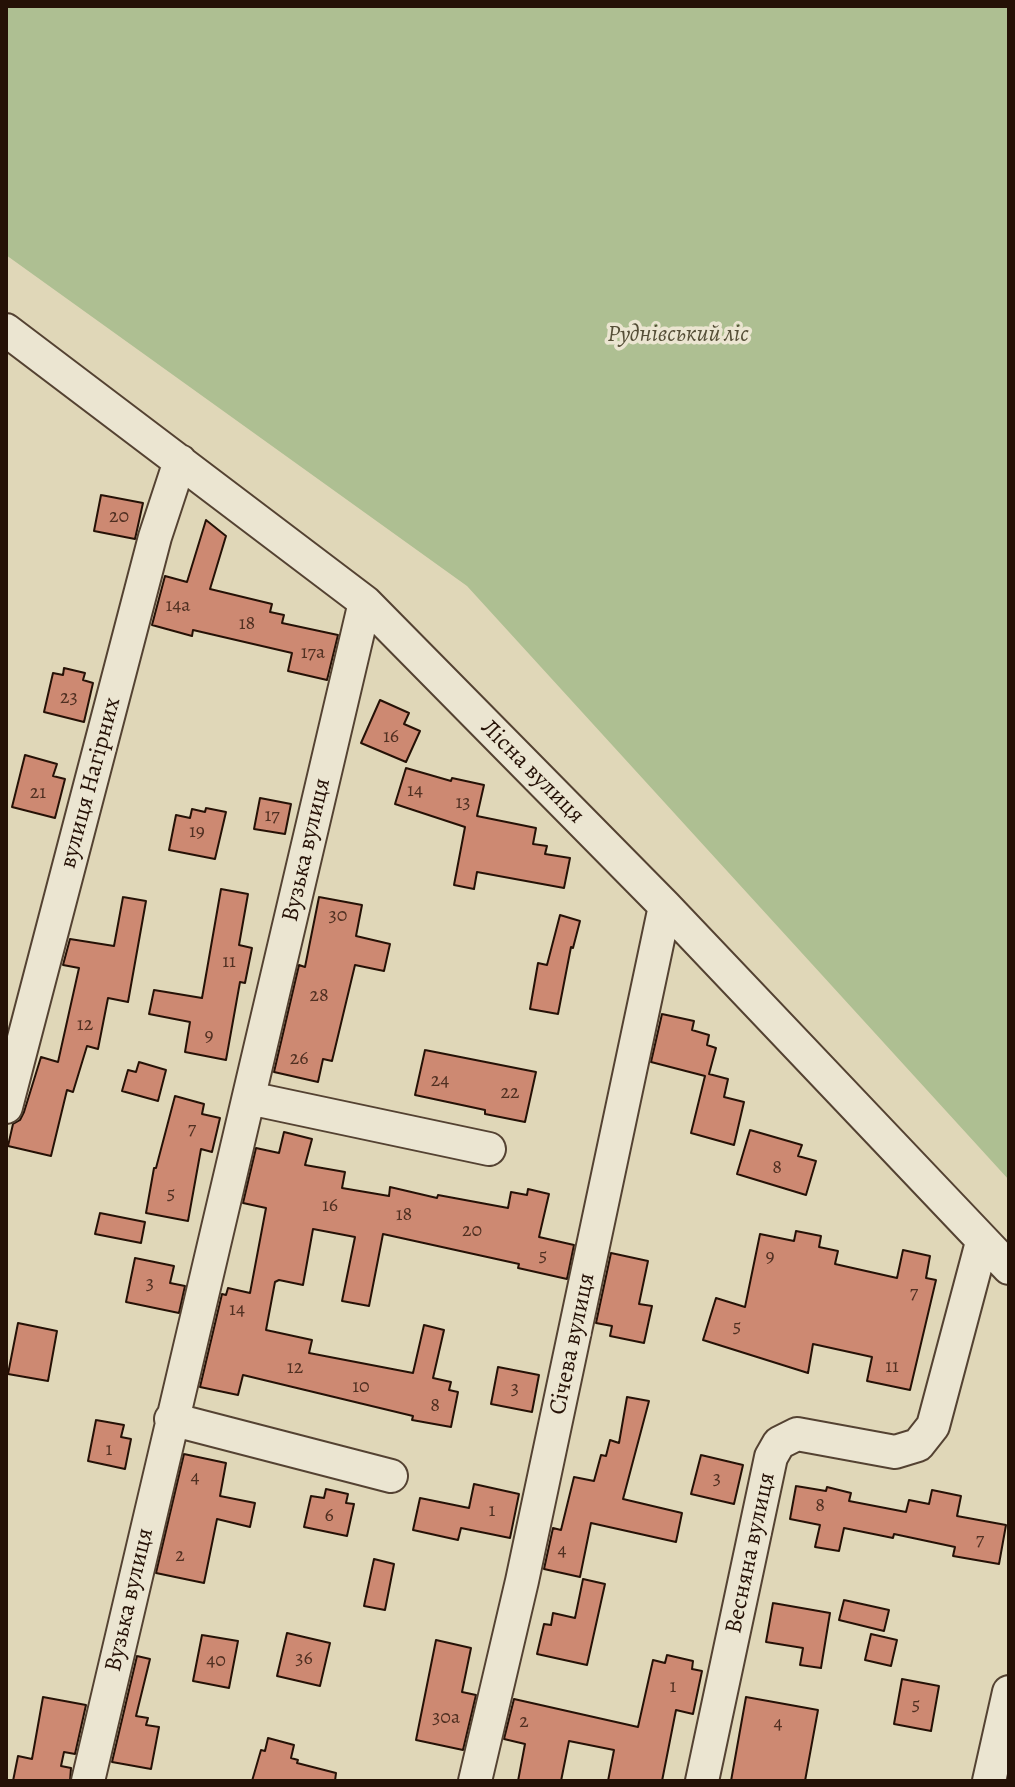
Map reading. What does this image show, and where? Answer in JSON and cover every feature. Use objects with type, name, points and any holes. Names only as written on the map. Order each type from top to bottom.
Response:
[{"type":"street","name":"Лісна вулиця","points":[[6,330],[365,602],[665,906],[1009,1268]]},
{"type":"street","name":"вулиця Нагірних","points":[[6,1107],[151,552],[180,461]]},
{"type":"street","name":"Вузька вулиця","points":[[88,1781],[365,602]]},
{"type":"street","name":"Січева вулиця","points":[[475,1781],[526,1565],[665,906]]},
{"type":"street","points":[[249,1098],[489,1149]]},
{"type":"street","name":"Весняна вулиця","points":[[702,1781],[771,1457],[779,1443],[797,1434],[895,1452],[918,1445],[933,1426],[982,1242]]},
{"type":"street","points":[[171,1419],[391,1476]]},
{"type":"street","points":[[989,1781],[1009,1692]]},
{"type":"green space","name":"Руднівський ліс","points":[[6,6],[1009,6],[1009,1180],[467,586],[6,255]]},
{"type":"building","points":[[101,495],[143,503],[135,539],[94,531]]},
{"type":"building","points":[[206,520],[226,536],[210,589],[272,604],[270,612],[284,615],[282,623],[338,635],[327,680],[288,671],[292,653],[193,630],[192,636],[152,625],[165,576],[187,582]]},
{"type":"building","points":[[64,668],[85,673],[83,680],[93,683],[84,722],[44,712],[53,673],[63,675]]},
{"type":"building","points":[[380,700],[409,713],[404,724],[420,731],[406,762],[361,743]]},
{"type":"building","points":[[25,755],[57,764],[53,776],[65,779],[55,818],[12,807]]},
{"type":"building","points":[[406,768],[451,781],[452,778],[484,785],[477,816],[536,828],[533,844],[547,846],[545,854],[570,858],[564,888],[477,872],[474,889],[454,885],[465,827],[395,804]]},
{"type":"building","points":[[260,798],[291,804],[285,834],[254,829]]},
{"type":"building","points":[[206,808],[226,812],[215,859],[169,850],[176,815],[190,818],[192,809],[205,812]]},
{"type":"building","points":[[221,889],[248,894],[239,945],[252,948],[245,983],[240,982],[226,1060],[185,1052],[190,1022],[149,1014],[154,990],[202,998]]},
{"type":"building","points":[[123,897],[146,901],[128,1002],[108,998],[98,1049],[87,1046],[73,1092],[67,1090],[51,1156],[8,1146],[13,1124],[20,1120],[24,1112],[41,1057],[58,1062],[79,968],[63,965],[70,939],[114,946]]},
{"type":"building","points":[[319,897],[362,905],[356,936],[390,944],[384,971],[355,965],[332,1061],[323,1059],[318,1082],[274,1072],[299,965],[305,967]]},
{"type":"building","points":[[560,915],[580,921],[571,947],[558,1014],[530,1009],[538,963],[547,965]]},
{"type":"building","points":[[662,1014],[694,1021],[692,1030],[709,1035],[707,1045],[716,1048],[709,1074],[728,1079],[724,1097],[744,1102],[734,1145],[691,1133],[705,1076],[651,1062]]},
{"type":"building","points":[[425,1050],[536,1072],[525,1122],[415,1095]]},
{"type":"building","points":[[139,1062],[166,1070],[158,1101],[122,1091],[128,1070],[136,1072]]},
{"type":"building","points":[[175,1096],[204,1104],[202,1114],[220,1118],[212,1152],[201,1149],[188,1221],[146,1213],[154,1168]]},
{"type":"building","points":[[750,1130],[802,1145],[798,1156],[816,1161],[806,1195],[737,1174]]},
{"type":"building","points":[[284,1132],[312,1139],[305,1165],[345,1172],[342,1188],[389,1196],[390,1187],[437,1198],[438,1195],[508,1208],[511,1192],[527,1195],[528,1189],[549,1194],[539,1237],[574,1245],[567,1279],[518,1268],[519,1264],[383,1234],[369,1306],[342,1301],[355,1237],[313,1229],[303,1285],[279,1280],[275,1282],[266,1330],[312,1340],[309,1353],[413,1373],[424,1325],[444,1330],[433,1378],[451,1382],[449,1390],[458,1392],[451,1427],[412,1420],[413,1416],[243,1375],[238,1395],[200,1387],[222,1294],[226,1295],[228,1288],[250,1293],[266,1208],[243,1203],[256,1148],[279,1153]]},
{"type":"building","points":[[100,1213],[145,1222],[141,1243],[95,1234]]},
{"type":"building","points":[[796,1231],[821,1236],[819,1247],[838,1251],[835,1264],[897,1278],[903,1250],[930,1256],[926,1278],[936,1280],[910,1390],[867,1381],[872,1357],[813,1344],[808,1373],[703,1340],[716,1298],[745,1307],[760,1234],[794,1241]]},
{"type":"building","points":[[611,1253],[648,1261],[639,1304],[652,1306],[644,1343],[610,1336],[612,1326],[596,1323]]},
{"type":"building","points":[[135,1258],[174,1266],[170,1283],[185,1286],[179,1313],[126,1302]]},
{"type":"building","points":[[18,1323],[57,1331],[48,1381],[8,1374]]},
{"type":"building","points":[[498,1367],[539,1375],[532,1412],[491,1404]]},
{"type":"building","points":[[627,1397],[649,1401],[623,1499],[682,1513],[676,1542],[591,1523],[580,1577],[544,1569],[553,1528],[561,1530],[574,1477],[594,1481],[601,1455],[606,1456],[610,1440],[619,1443]]},
{"type":"building","points":[[96,1420],[124,1425],[121,1437],[131,1439],[125,1469],[88,1461]]},
{"type":"building","points":[[184,1454],[226,1463],[220,1496],[255,1503],[250,1527],[217,1519],[204,1583],[156,1573]]},
{"type":"building","points":[[701,1455],[743,1465],[734,1504],[691,1494]]},
{"type":"building","points":[[474,1484],[519,1494],[510,1538],[461,1528],[458,1540],[413,1530],[420,1498],[469,1508]]},
{"type":"building","points":[[796,1486],[826,1491],[827,1487],[851,1493],[849,1501],[906,1512],[909,1500],[929,1504],[932,1490],[961,1496],[957,1516],[1006,1525],[999,1564],[953,1556],[955,1547],[894,1534],[893,1538],[844,1528],[839,1551],[815,1547],[820,1525],[790,1519]]},
{"type":"building","points":[[326,1489],[348,1494],[346,1503],[354,1504],[347,1536],[304,1527],[311,1496],[324,1498]]},
{"type":"building","points":[[374,1559],[394,1564],[385,1610],[364,1606]]},
{"type":"building","points":[[583,1579],[605,1584],[587,1665],[537,1654],[544,1624],[551,1625],[553,1613],[575,1618]]},
{"type":"building","points":[[844,1600],[889,1610],[884,1631],[839,1620]]},
{"type":"building","points":[[773,1603],[830,1613],[821,1668],[800,1665],[803,1648],[766,1642]]},
{"type":"building","points":[[287,1633],[330,1643],[320,1686],[277,1676]]},
{"type":"building","points":[[871,1634],[897,1640],[891,1666],[865,1660]]},
{"type":"building","points":[[202,1635],[238,1641],[229,1688],[193,1681]]},
{"type":"building","points":[[436,1640],[471,1648],[462,1692],[476,1695],[463,1750],[416,1740]]},
{"type":"building","points":[[667,1655],[693,1661],[692,1669],[702,1671],[693,1714],[676,1710],[662,1781],[608,1781],[614,1750],[569,1741],[561,1781],[518,1781],[525,1744],[504,1739],[514,1699],[638,1727],[653,1660],[665,1663]]},
{"type":"building","points":[[137,1656],[150,1659],[136,1716],[148,1718],[146,1725],[159,1727],[151,1769],[112,1762]]},
{"type":"building","points":[[902,1679],[939,1686],[931,1731],[894,1724]]},
{"type":"building","points":[[43,1697],[86,1705],[75,1754],[64,1752],[61,1766],[71,1768],[70,1781],[13,1781],[18,1756],[32,1759]]},
{"type":"building","points":[[746,1697],[818,1710],[805,1781],[731,1781]]},
{"type":"building","points":[[268,1738],[294,1745],[291,1758],[298,1760],[297,1763],[336,1773],[335,1781],[252,1781]]}]
